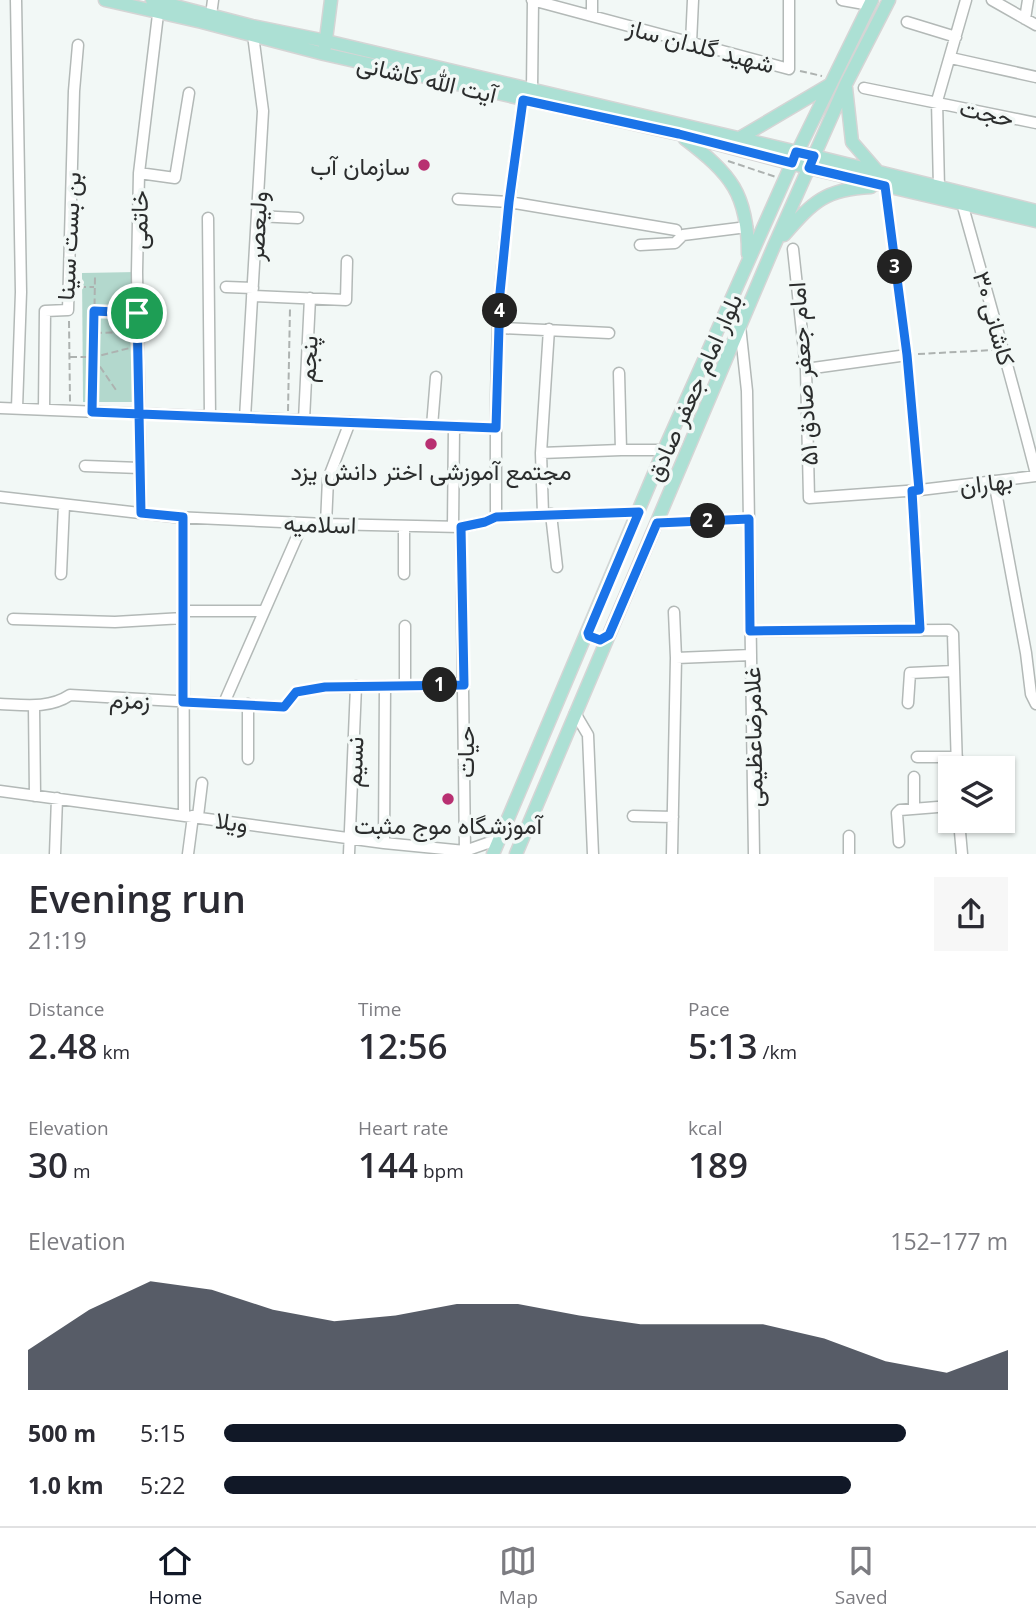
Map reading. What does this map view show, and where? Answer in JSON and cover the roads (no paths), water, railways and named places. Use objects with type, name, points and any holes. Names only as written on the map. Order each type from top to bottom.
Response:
[{"type":"main road","name":"آیت الله کاشانی","points":[[105,0],[157,5],[211,15],[325,48]]},
{"type":"main road","points":[[325,48],[331,0]]},
{"type":"main road","points":[[738,139],[837,82],[889,0]]},
{"type":"main road","points":[[871,3],[837,82],[852,142],[878,172]]},
{"type":"main road","name":"آیت الله کاشانی","points":[[157,5],[253,35],[325,48],[528,95],[738,139],[794,158]]},
{"type":"main road","name":"بلوار امام جعفر صادق","points":[[493,854],[664,450],[784,180],[837,82]]},
{"type":"main road","name":"بلوار امام جعفر صادق","points":[[516,854],[812,162],[837,82]]},
{"type":"main road","name":"آیت الله کاشانی","points":[[528,95],[679,134],[812,162],[878,172],[1036,211]]},
{"type":"main road","points":[[679,134],[717,164],[726,174],[741,202],[747,227],[748,263]]},
{"type":"main road","name":"آیت الله کاشانی","points":[[812,162],[885,186],[1036,220]]},
{"type":"main road","points":[[775,246],[796,222],[827,194],[845,188],[885,186]]},
{"type":"main road","points":[[588,633],[600,640],[609,635]]},
{"type":"main road","points":[[579,653],[587,649],[592,651],[596,665]]},
{"type":"street","points":[[16,0],[21,292],[16,408]]},
{"type":"street","points":[[211,15],[213,0]]},
{"type":"street","points":[[496,517],[500,293],[509,202],[528,95],[533,0]]},
{"type":"street","name":"شهید گلدان ساز","points":[[533,0],[789,69],[789,0]]},
{"type":"street","points":[[592,0],[592,16]]},
{"type":"street","points":[[691,43],[693,0]]},
{"type":"street","points":[[842,0],[871,3]]},
{"type":"street","points":[[937,101],[966,0]]},
{"type":"street","points":[[992,0],[1036,25]]},
{"type":"street","points":[[1025,19],[1028,0]]},
{"type":"street","name":"خاتمی","points":[[141,513],[137,331],[139,173],[157,5]]},
{"type":"street","points":[[907,22],[956,37]]},
{"type":"street","name":"ولیعصر","points":[[245,418],[263,111],[253,35]]},
{"type":"street","name":"بن بست سینا","points":[[44,409],[45,311],[68,310],[74,91],[78,45]]},
{"type":"street","points":[[951,58],[1036,77]]},
{"type":"street","name":"حجت","points":[[864,88],[1036,123]]},
{"type":"street","points":[[139,173],[175,178],[189,93]]},
{"type":"street","name":"حجت","points":[[937,101],[939,188]]},
{"type":"street","points":[[458,199],[509,202],[676,230]]},
{"type":"street","name":"کاشانی ۳۰","points":[[962,203],[995,323],[1005,349],[1036,475]]},
{"type":"street","points":[[257,216],[298,218]]},
{"type":"street","points":[[208,218],[210,416]]},
{"type":"street","points":[[640,245],[675,243],[683,235],[747,227]]},
{"type":"street","name":"امام جعفر صادق ۵۱","points":[[793,249],[806,369],[809,498]]},
{"type":"street","points":[[226,287],[290,298],[346,300],[347,261]]},
{"type":"street","name":"پنجم","points":[[304,420],[310,298]]},
{"type":"street","name":"غلامرضاعظیمی","points":[[740,326],[747,391],[754,854]]},
{"type":"street","points":[[499,328],[609,333]]},
{"type":"street","points":[[549,329],[541,453],[547,514],[557,567]]},
{"type":"street","points":[[806,369],[907,355]]},
{"type":"street","points":[[619,373],[621,450]]},
{"type":"street","points":[[432,426],[436,377]]},
{"type":"street","points":[[0,408],[496,428]]},
{"type":"street","points":[[326,524],[328,480],[350,422]]},
{"type":"street","name":"حیات","points":[[454,426],[464,685],[466,853]]},
{"type":"street","points":[[541,453],[664,450]]},
{"type":"street","points":[[85,466],[140,468]]},
{"type":"street","name":"بهاران","points":[[809,498],[916,491],[1036,475]]},
{"type":"street","points":[[994,481],[1031,694],[1036,705]]},
{"type":"street","points":[[916,491],[920,629]]},
{"type":"street","name":"اسلامیه","points":[[0,497],[183,517],[404,526],[457,527],[485,522],[496,517],[639,512]]},
{"type":"street","points":[[61,574],[64,505]]},
{"type":"street","points":[[183,517],[183,702],[192,816],[188,854]]},
{"type":"street","points":[[657,523],[749,519]]},
{"type":"street","points":[[224,703],[262,611],[303,523]]},
{"type":"street","points":[[404,526],[404,574]]},
{"type":"street","points":[[13,618],[115,622],[262,611]]},
{"type":"street","points":[[673,854],[676,658],[674,611]]},
{"type":"street","points":[[405,626],[405,686]]},
{"type":"street","points":[[750,631],[945,628],[952,632],[957,756]]},
{"type":"street","points":[[676,658],[751,655]]},
{"type":"street","points":[[908,703],[910,673],[954,671]]},
{"type":"street","name":"زمزم","points":[[0,704],[34,706],[59,702],[70,695],[284,707],[296,692],[325,687],[464,685]]},
{"type":"street","name":"نسیم","points":[[349,854],[356,686]]},
{"type":"street","points":[[384,843],[385,686]]},
{"type":"street","points":[[248,704],[248,759]]},
{"type":"street","points":[[34,706],[35,796]]},
{"type":"street","points":[[575,713],[588,735],[593,854]]},
{"type":"street","points":[[917,757],[938,760]]},
{"type":"street","points":[[914,777],[914,809]]},
{"type":"street","points":[[192,816],[202,783]]},
{"type":"street","name":"ویلا","points":[[0,791],[466,853],[499,839]]},
{"type":"street","points":[[55,854],[57,798]]},
{"type":"street","points":[[899,842],[898,811],[938,807]]},
{"type":"street","points":[[633,816],[673,817]]},
{"type":"street","points":[[960,833],[962,854]]},
{"type":"street","points":[[849,836],[849,854]]},
{"type":"place","name":"سازمان آب","points":[[424,165]]},
{"type":"place","name":"مجتمع آموزشی اختر دانش یزد","points":[[431,444]]},
{"type":"place","name":"آموزشگاه موج مثبت","points":[[448,799]]}]
